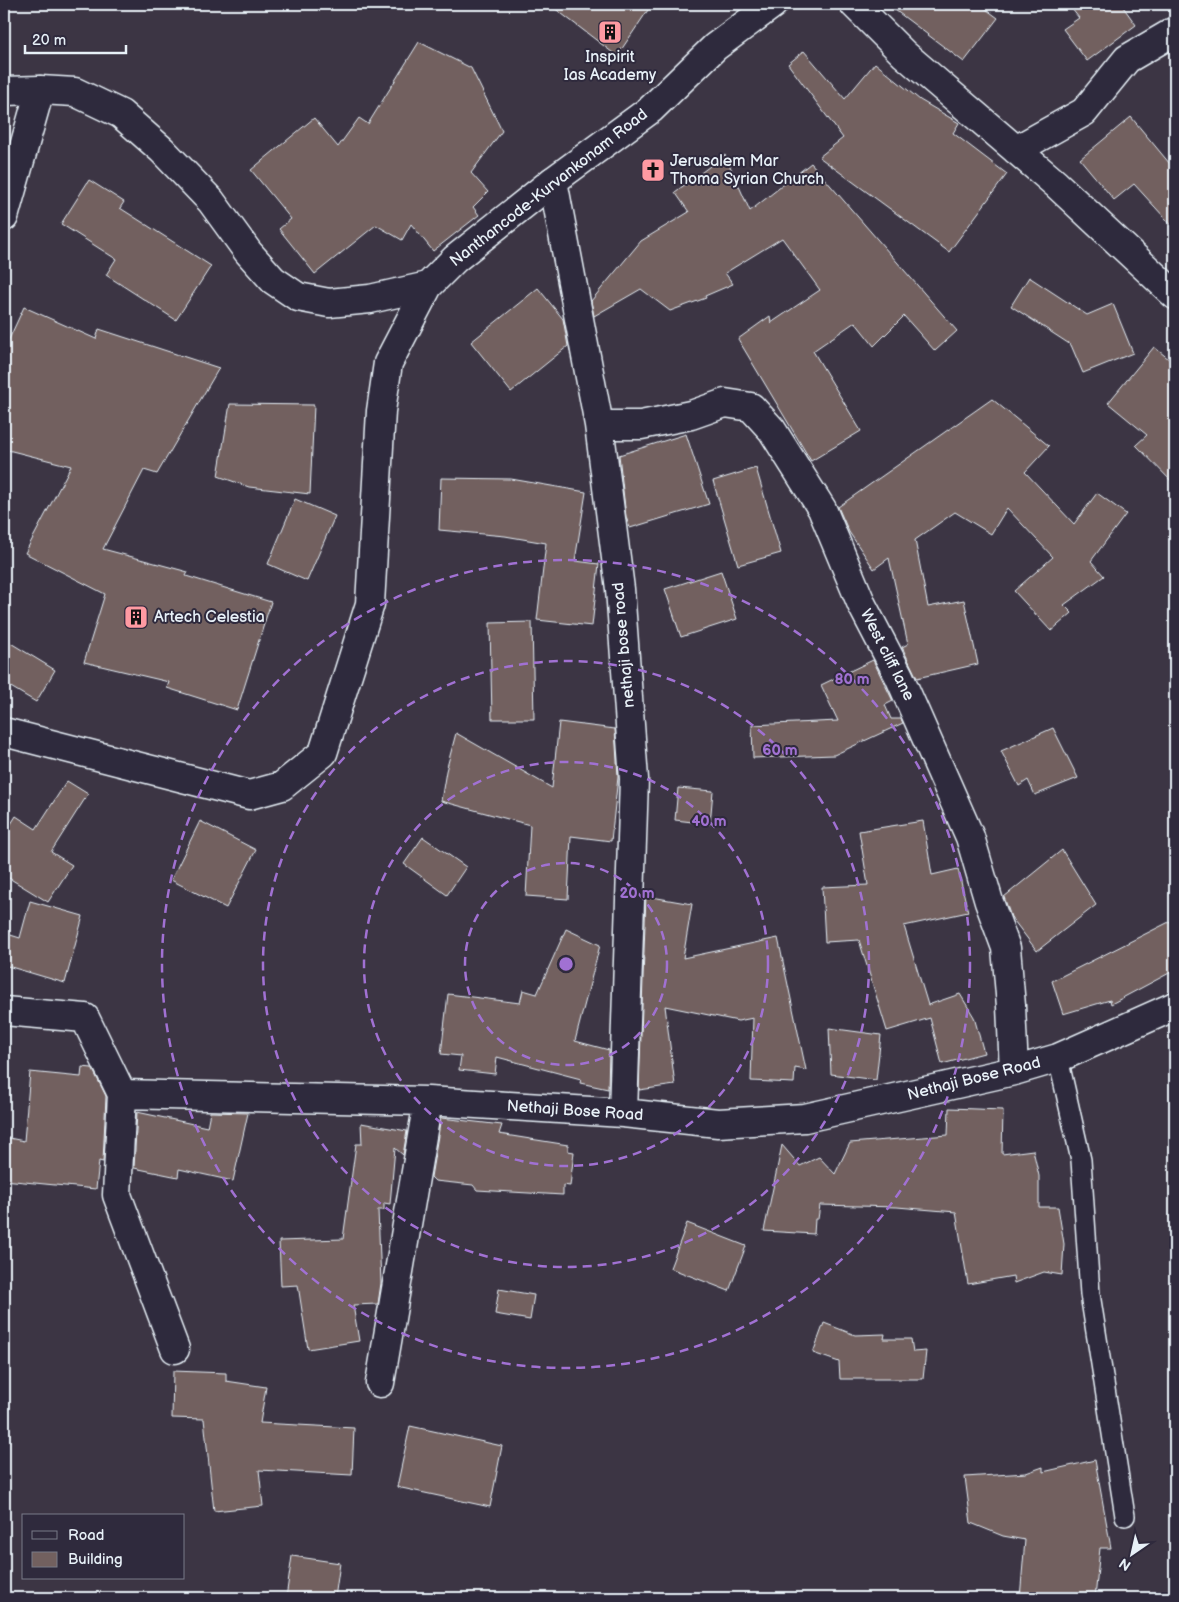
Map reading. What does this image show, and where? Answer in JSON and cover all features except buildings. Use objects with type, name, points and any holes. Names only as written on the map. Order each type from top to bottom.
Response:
[{"type":"street","name":"Nanthancode-Kurvankonam Road","points":[[4,732],[249,795],[282,786],[324,753],[370,604],[381,412],[388,363],[428,286],[455,259],[553,181],[650,109],[715,47],[773,4]]},
{"type":"street","points":[[854,4],[904,54],[1056,184],[1175,295]]},
{"type":"street","points":[[1016,150],[1084,112],[1127,58],[1175,31]]},
{"type":"street","points":[[4,90],[75,92],[121,114],[162,150],[211,201],[248,252],[273,280],[298,297],[329,303],[370,299],[428,286]]},
{"type":"street","points":[[4,217],[40,90]]},
{"type":"street","name":"nethaji bose road","points":[[553,181],[599,425],[620,588],[634,779],[623,1113]]},
{"type":"street","name":"West cliff lane","points":[[599,425],[641,424],[691,415],[725,403],[751,407],[772,430],[822,510],[862,605],[900,676],[970,837],[989,902],[1006,948],[1014,1071]]},
{"type":"street","name":"Nethaji Bose Road","points":[[122,1094],[428,1101],[623,1113],[718,1123],[805,1118],[1014,1071],[1058,1058],[1175,1006]]},
{"type":"street","points":[[4,1011],[85,1018],[122,1094],[117,1195],[175,1349]]},
{"type":"street","points":[[380,1383],[428,1101]]},
{"type":"lane","points":[[1058,1058],[1081,1160],[1090,1294],[1126,1516]]},
{"type":"place","name":"Inspirit Ias Academy","points":[[610,32]]},
{"type":"place","name":"Jerusalem Mar Thoma Syrian Church","points":[[653,170]]},
{"type":"place","name":"Artech Celestia","points":[[136,617]]}]
